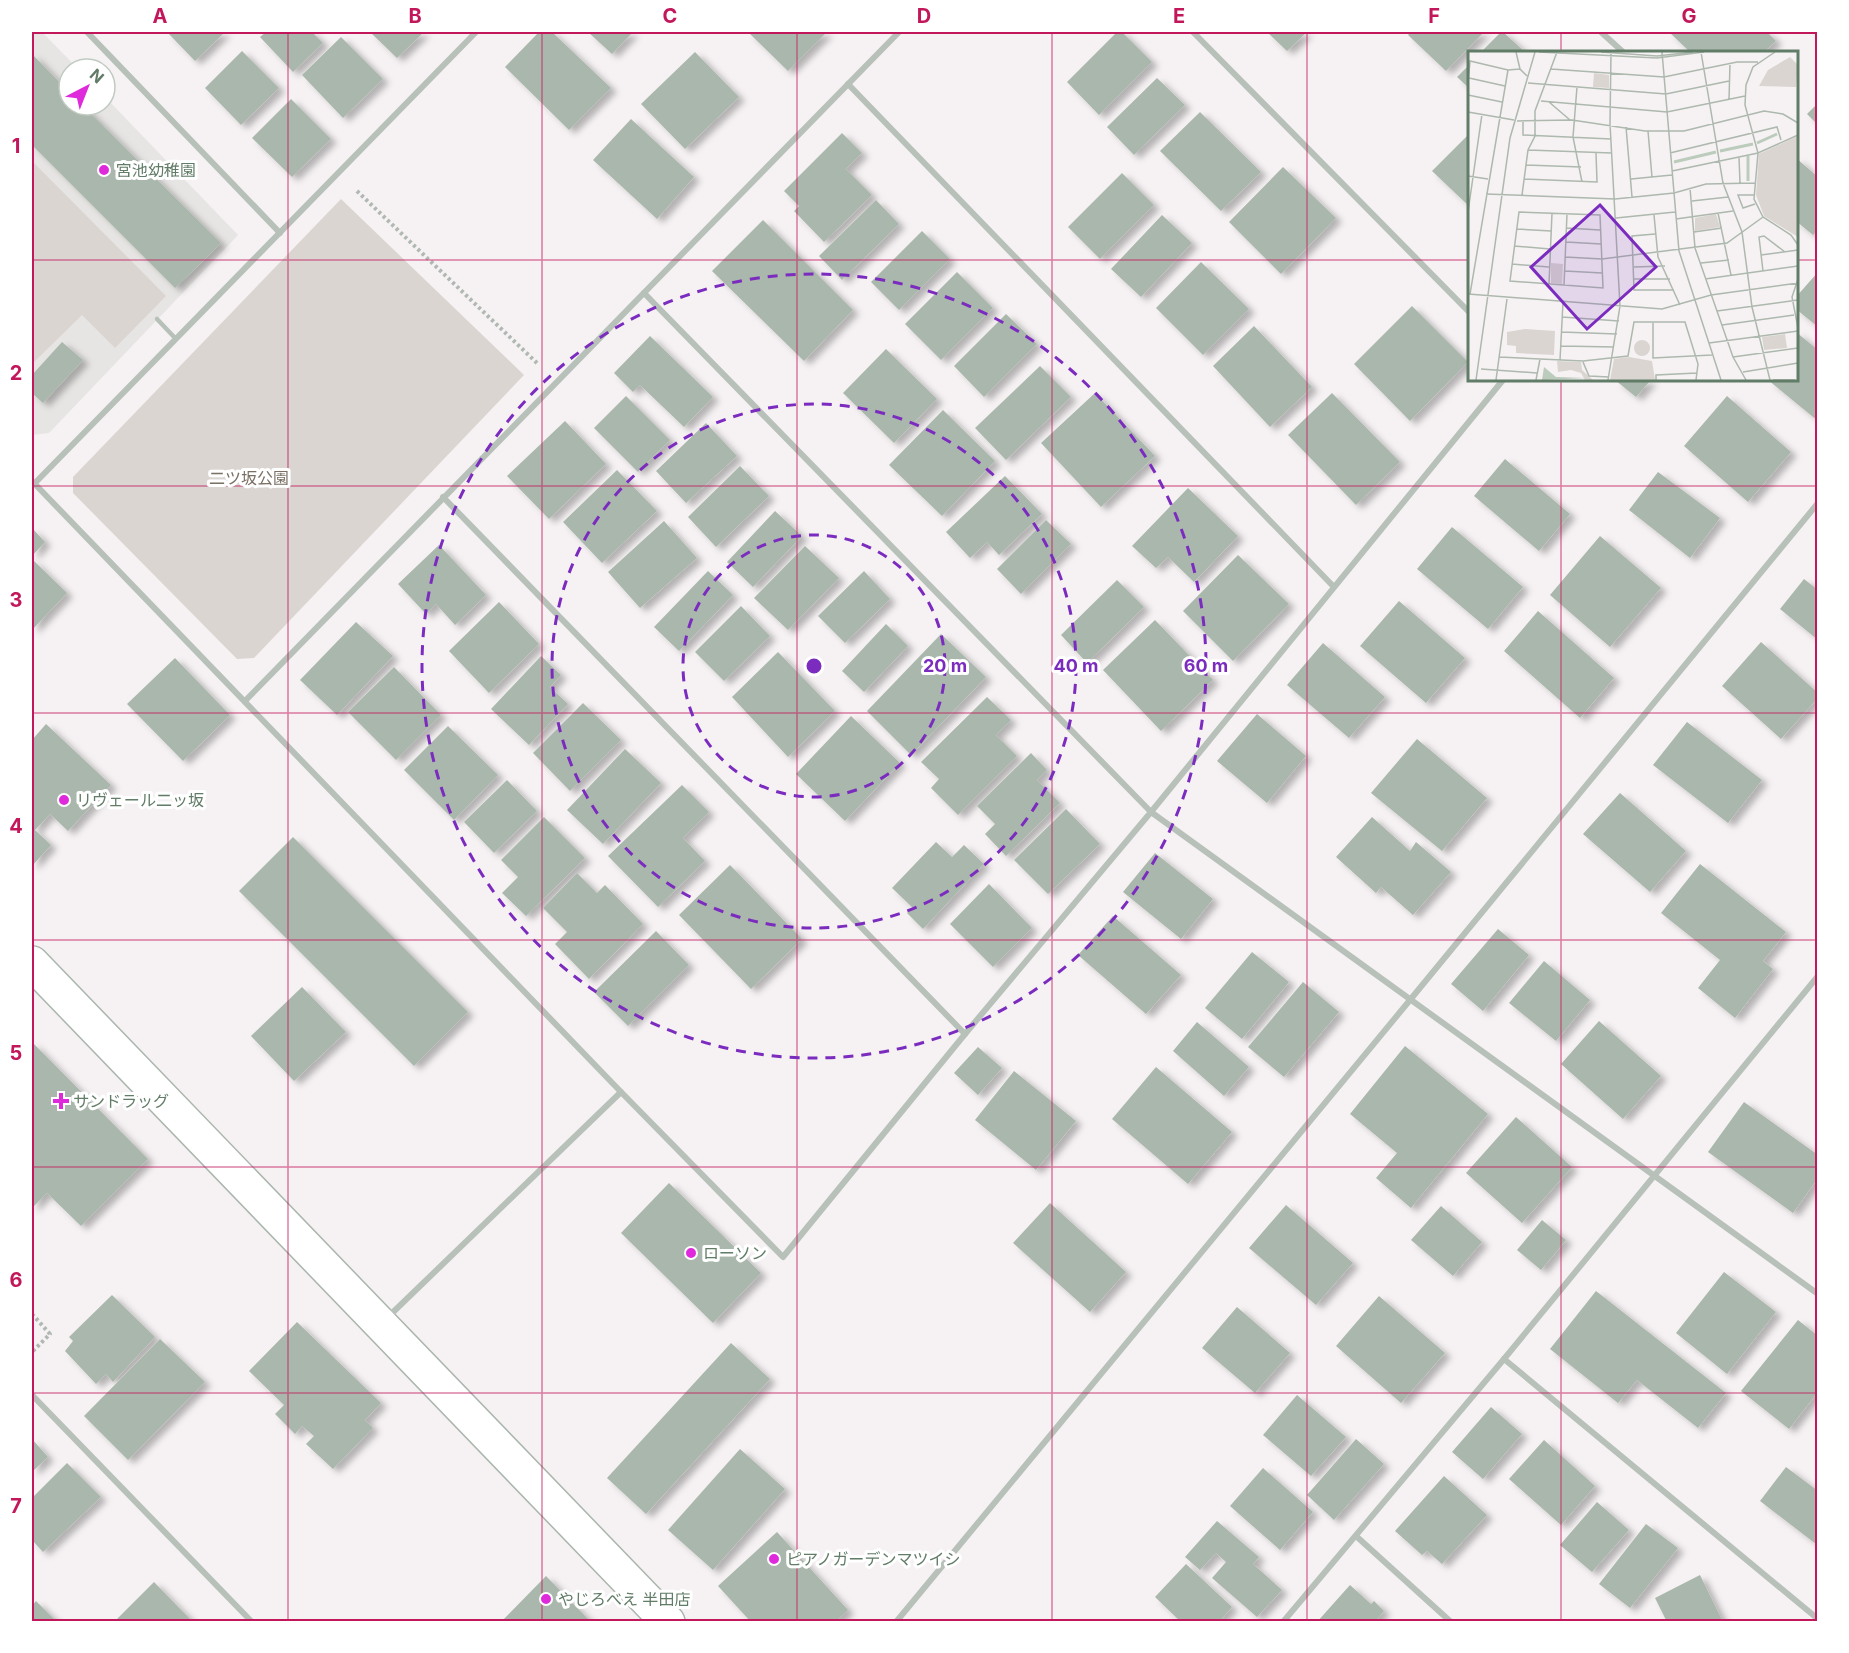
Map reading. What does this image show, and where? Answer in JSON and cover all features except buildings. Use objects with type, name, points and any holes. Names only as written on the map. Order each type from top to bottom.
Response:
[{"type":"street","points":[[87,32],[280,234]]},
{"type":"street","points":[[476,32],[33,483],[783,1257],[965,1034],[1151,812],[1502,381]]},
{"type":"street","points":[[245,701],[899,32]]},
{"type":"street","points":[[1193,32],[1468,311]]},
{"type":"street","points":[[1601,32],[1622,51]]},
{"type":"street","points":[[848,84],[1333,586]]},
{"type":"street","points":[[645,293],[1151,812],[1818,1294]]},
{"type":"street","points":[[443,497],[965,1034]]},
{"type":"street","points":[[896,1622],[1818,503]]},
{"type":"street","points":[[32,963],[668,1622]]},
{"type":"street","points":[[1282,1622],[1504,1359],[1818,976]]},
{"type":"street","points":[[381,1324],[621,1092]]},
{"type":"street","points":[[1504,1359],[1818,1618]]},
{"type":"street","points":[[32,1395],[252,1622]]},
{"type":"street","points":[[1356,1536],[1451,1622]]},
{"type":"lane","points":[[157,320],[176,339]]},
{"type":"path","points":[[339,172],[556,381]]},
{"type":"path","points":[[32,1314],[50,1334],[32,1352]]},
{"type":"shaded area","name":"宮池幼稚園","points":[[32,32],[42,32],[66,57],[57,57],[57,117],[117,117],[117,109],[238,235],[49,433],[32,435]]},
{"type":"green space","points":[[32,161],[166,296],[115,348],[82,315],[32,364]]},
{"type":"green space","name":"二ツ坂公園","points":[[341,199],[524,375],[254,658],[237,659],[73,493],[73,477]]},
{"type":"place","name":"宮池幼稚園","points":[[104,170]]},
{"type":"place","name":"リヴェール二ッ坂","points":[[64,800]]},
{"type":"place","name":"サンドラッグ","points":[[61,1101]]},
{"type":"place","name":"ローソン","points":[[691,1253]]},
{"type":"place","name":"ピアノガーデンマツイシ","points":[[774,1559]]},
{"type":"place","name":"やじろべえ 半田店","points":[[546,1599]]}]
